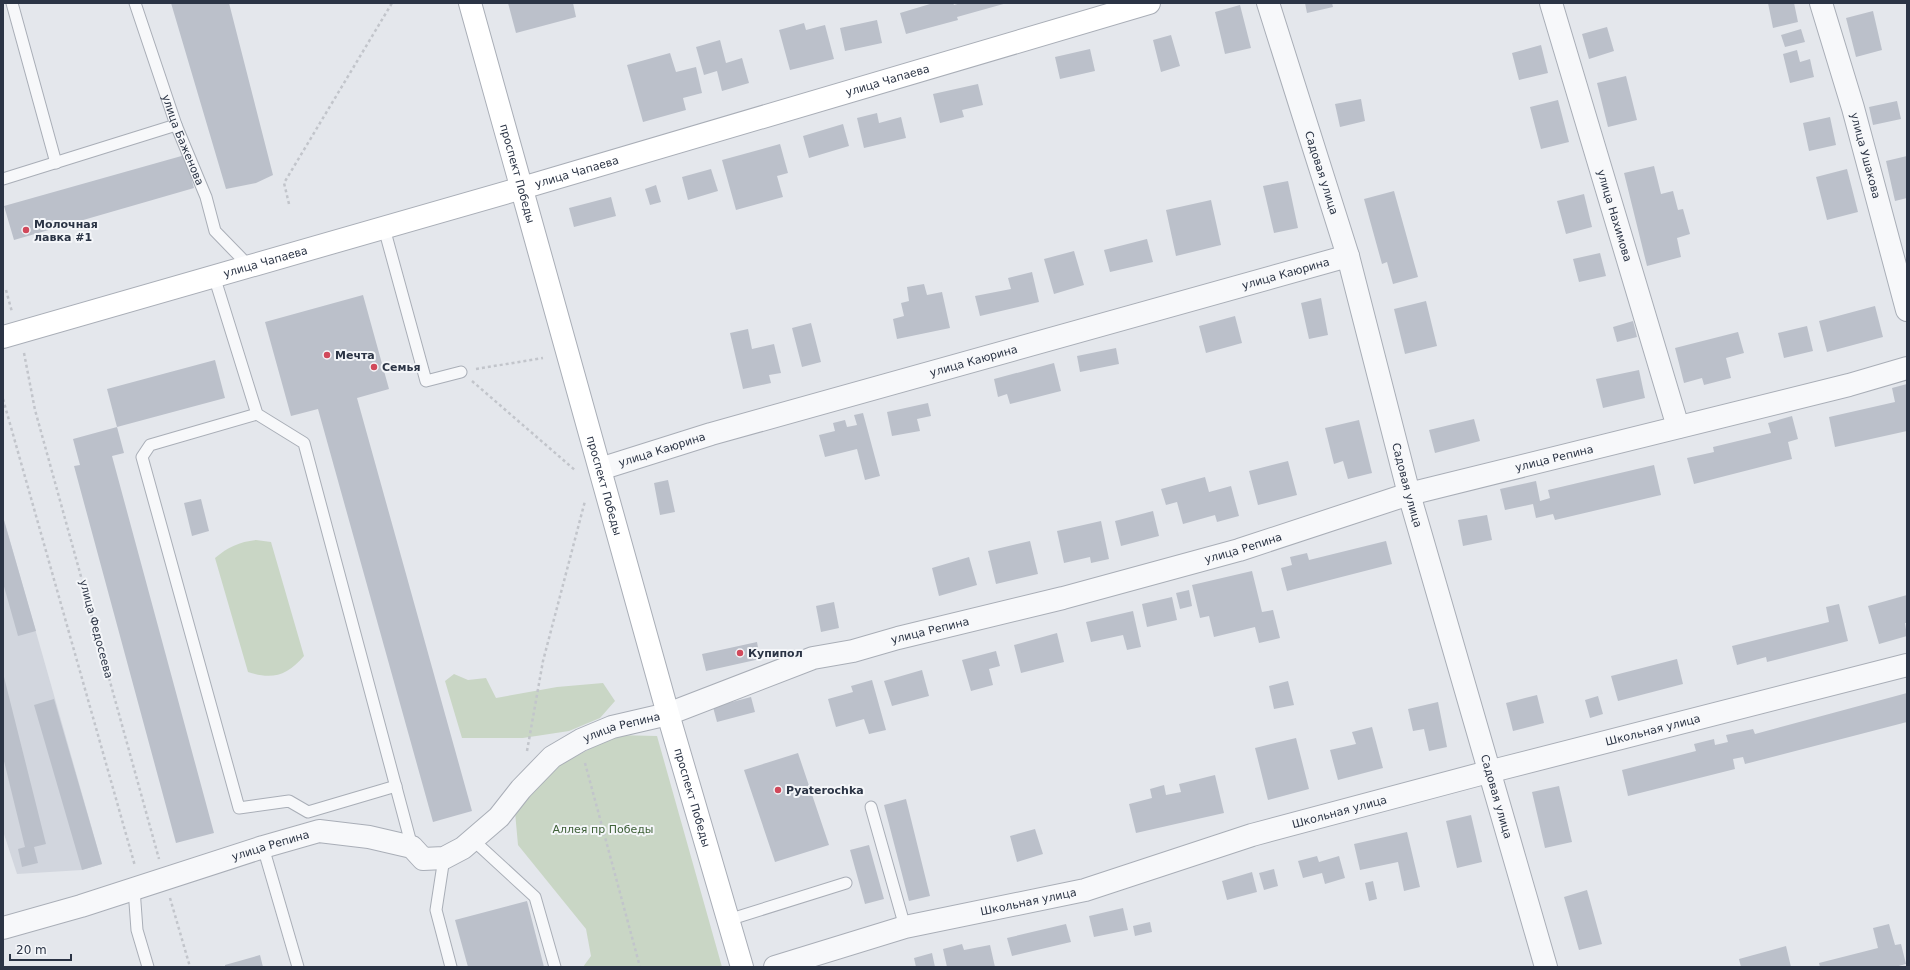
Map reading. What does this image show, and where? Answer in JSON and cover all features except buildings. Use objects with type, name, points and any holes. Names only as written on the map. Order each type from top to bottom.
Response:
[{"type":"street","name":"проспект Победы","points":[[470,3],[668,714],[742,967]]},
{"type":"street","name":"улица Чапаева","points":[[10,334],[522,188],[1149,3]]},
{"type":"street","name":"Садовая улица","points":[[1268,3],[1348,256],[1409,494],[1488,772],[1546,967]]},
{"type":"street","name":"улица Нахимова","points":[[1551,3],[1678,427]]},
{"type":"street","name":"улица Ушакова","points":[[1822,3],[1853,108],[1907,310]]},
{"type":"street","name":"улица Каюрина","points":[[600,469],[711,434],[1348,256]]},
{"type":"street","name":"улица Репина","points":[[3,928],[138,888],[263,847],[319,832],[369,837],[412,847],[423,859],[444,858],[464,848],[499,817],[521,789],[552,757],[579,742],[612,727],[668,714],[813,658],[853,651],[898,638],[1063,598],[1239,550],[1409,494],[1848,385],[1907,368]]},
{"type":"street","name":"Школьная улица","points":[[774,967],[904,927],[1085,890],[1252,835],[1488,772],[1907,664]]},
{"type":"lane","points":[[12,3],[56,162]]},
{"type":"lane","name":"улица Баженова","points":[[135,3],[176,125],[206,197],[215,231],[249,266]]},
{"type":"lane","points":[[3,179],[176,125]]},
{"type":"lane","points":[[384,228],[426,381],[461,372]]},
{"type":"lane","points":[[214,276],[257,414],[304,443],[412,847]]},
{"type":"lane","points":[[257,414],[150,445],[142,456],[239,808],[289,801],[308,812],[396,786]]},
{"type":"lane","points":[[871,807],[904,927]]},
{"type":"lane","points":[[473,840],[535,897],[555,967]]},
{"type":"lane","points":[[263,847],[298,967]]},
{"type":"lane","points":[[444,858],[436,910],[451,967]]},
{"type":"lane","points":[[728,920],[846,883]]},
{"type":"lane","points":[[138,888],[137,930],[148,967]]},
{"type":"path","points":[[289,204],[284,183],[392,3]]},
{"type":"path","name":"улица Федосеева","points":[[6,290],[10,334],[28,365],[36,410],[190,967]]},
{"type":"path","points":[[461,372],[543,358]]},
{"type":"path","points":[[461,372],[576,471]]},
{"type":"path","points":[[3,399],[138,888]]},
{"type":"path","points":[[521,789],[543,661],[585,501]]},
{"type":"path","points":[[579,742],[640,967]]},
{"type":"shaded area","points":[[3,516],[102,864],[82,870],[17,874],[3,831]]},
{"type":"green space","points":[[256,540],[271,542],[304,656],[298,663],[285,672],[272,676],[264,676],[248,672],[215,558],[234,546],[244,542]]},
{"type":"green space","points":[[454,674],[468,680],[486,678],[496,698],[557,687],[603,683],[615,701],[600,718],[569,731],[523,738],[462,738],[445,681]]},
{"type":"green space","name":"Аллея пр Победы","points":[[616,735],[657,736],[722,967],[583,967],[591,956],[586,929],[518,845],[515,812],[552,769]]},
{"type":"place","name":"Молочная лавка #1","points":[[26,230]]},
{"type":"place","name":"Мечта","points":[[327,355]]},
{"type":"place","name":"Семья","points":[[374,367]]},
{"type":"place","name":"Купипол","points":[[740,653]]},
{"type":"place","name":"Pyaterochka","points":[[778,790]]}]
